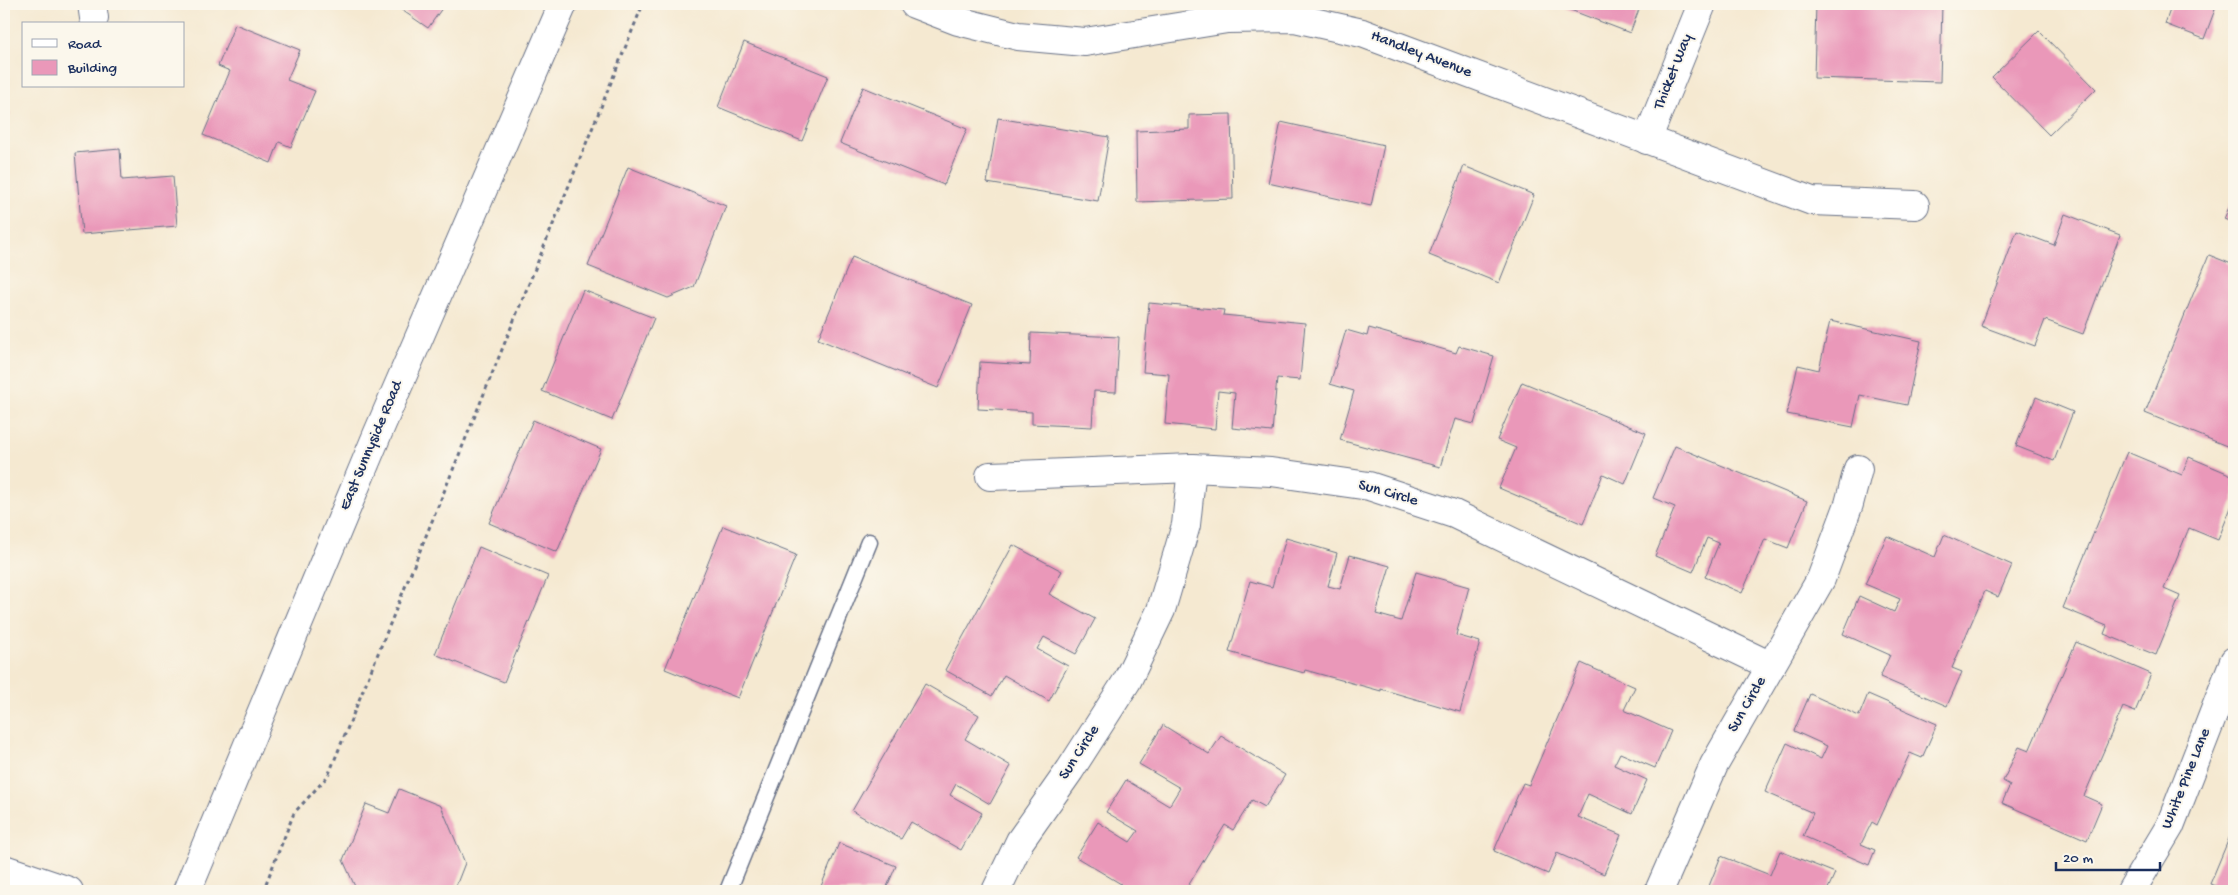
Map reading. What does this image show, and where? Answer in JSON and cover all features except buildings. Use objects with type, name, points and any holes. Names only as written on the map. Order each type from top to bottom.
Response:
[{"type":"street","name":"East Sunnyside Road","points":[[187,891],[377,435],[564,4]]},
{"type":"street","name":"Handley Avenue","points":[[914,4],[958,21],[1018,36],[1084,42],[1227,19],[1295,18],[1362,33],[1812,201],[1915,204]]},
{"type":"street","name":"Thicket Way","points":[[1647,140],[1702,4]]},
{"type":"street","points":[[990,476],[1192,468]]},
{"type":"street","name":"Sun Circle","points":[[996,891],[1020,841],[1070,770],[1127,681],[1161,610],[1186,525],[1192,468],[1271,472],[1369,486],[1454,514],[1771,666],[1714,765],[1659,891]]},
{"type":"street","points":[[1771,666],[1822,579],[1849,504],[1858,469]]},
{"type":"street","name":"White Pine Lane","points":[[2131,891],[2170,826],[2234,662]]},
{"type":"street","points":[[4,869],[69,891]]},
{"type":"lane","points":[[728,891],[869,542]]},
{"type":"path","points":[[263,891],[294,813],[328,776],[643,4]]}]
